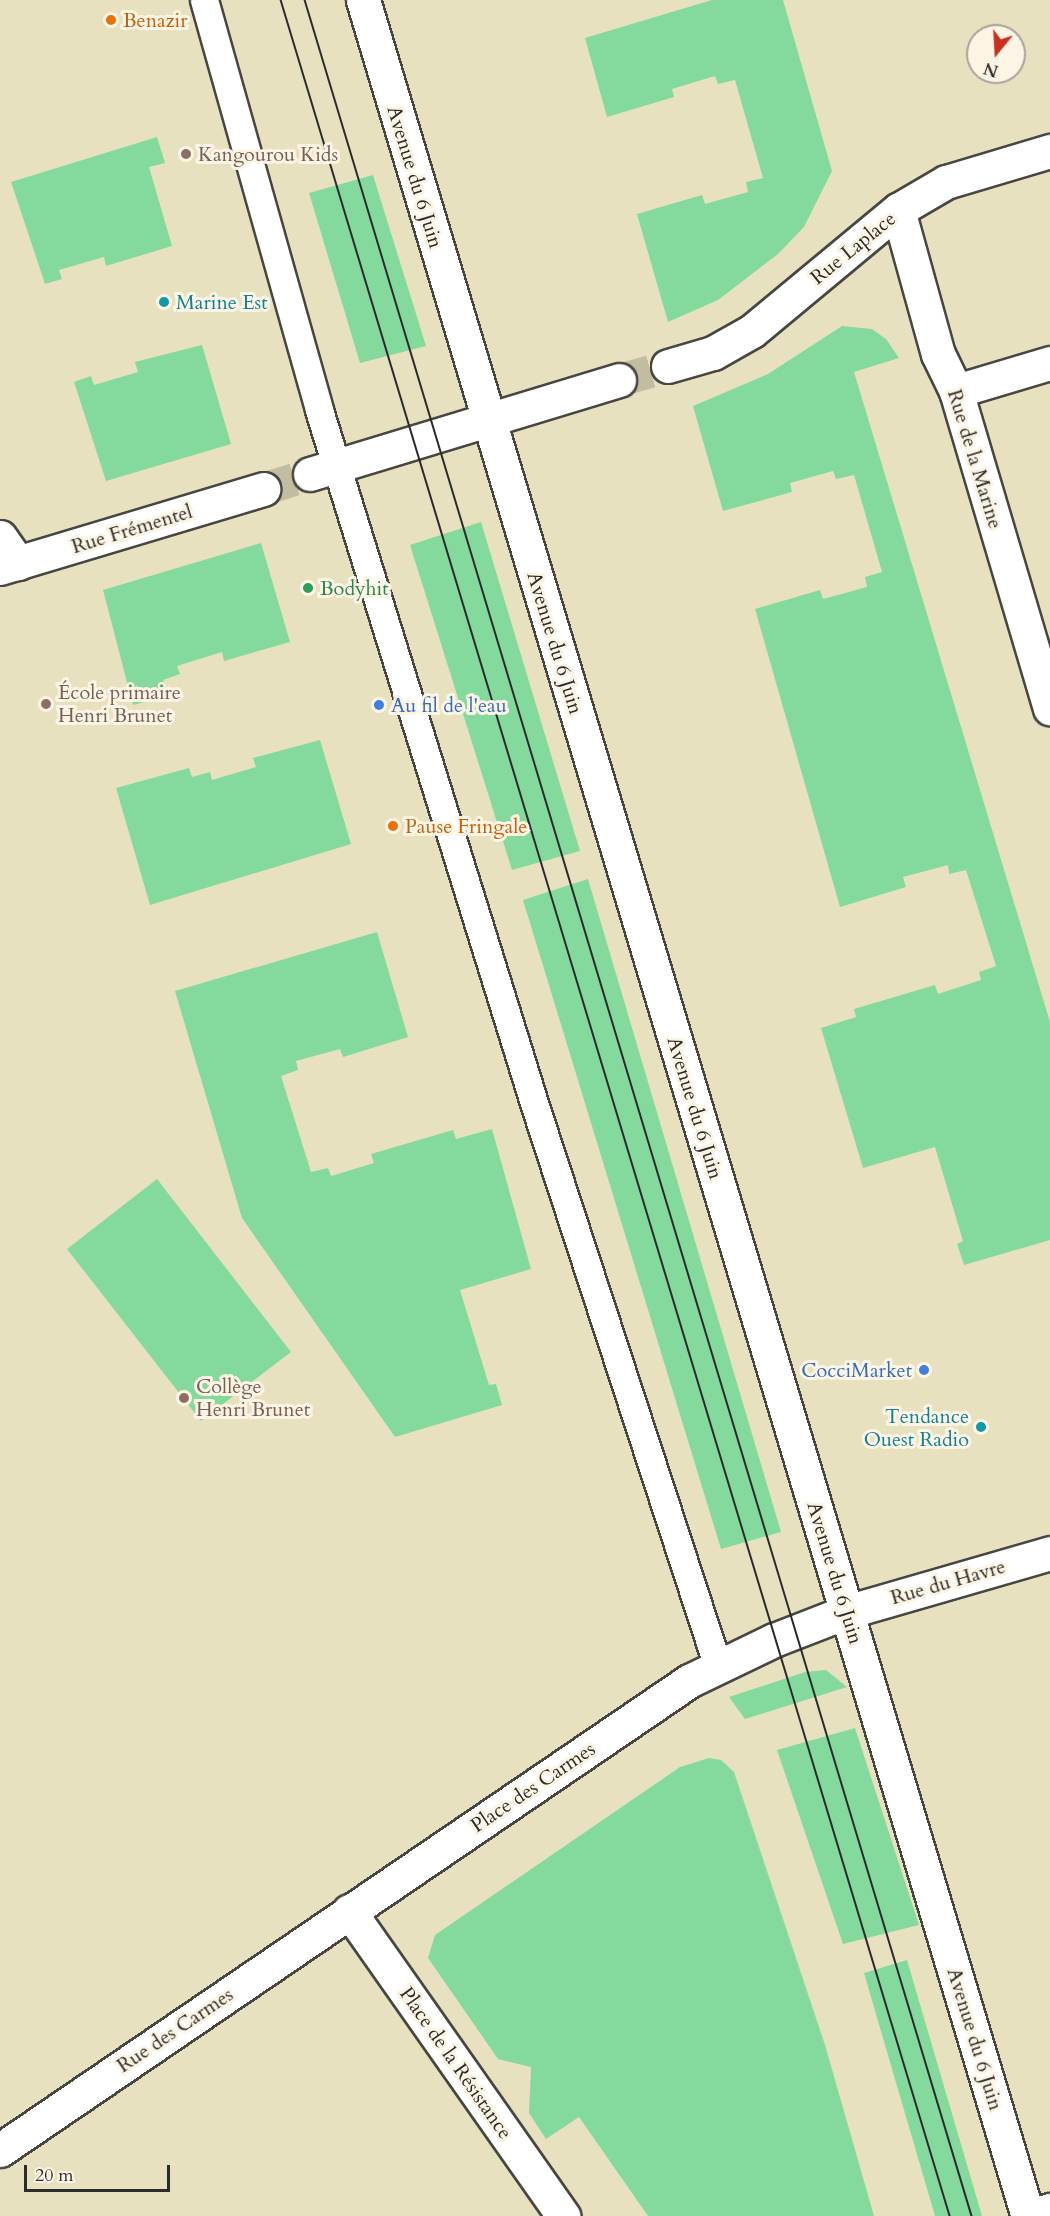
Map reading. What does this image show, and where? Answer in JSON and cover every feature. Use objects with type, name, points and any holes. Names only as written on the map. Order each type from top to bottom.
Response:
[{"type":"street","name":"Avenue du 6 Juin","points":[[363,0],[1029,2216]]},
{"type":"street","name":"Rue Laplace","points":[[668,366],[713,353],[752,331],[898,210],[946,182],[1050,151]]},
{"type":"street","name":"Rue de la Marine","points":[[898,210],[938,354],[956,391],[1050,708]]},
{"type":"street","points":[[956,391],[1050,363]]},
{"type":"street","points":[[324,470],[620,380]]},
{"type":"street","name":"Rue Frémentel","points":[[6,556],[263,489]]},
{"type":"street","name":"Rue du Havre","points":[[846,1612],[1050,1552]]},
{"type":"street","points":[[718,1667],[846,1612]]},
{"type":"street","name":"Place des Carmes","points":[[350,1911],[689,1681],[718,1667]]},
{"type":"street","name":"Rue des Carmes","points":[[0,2150],[350,1911]]},
{"type":"street","name":"Place de la Résistance","points":[[350,1911],[564,2216]]},
{"type":"street","points":[[1029,2216],[1050,2210]]},
{"type":"lane","points":[[204,0],[324,470],[718,1667]]},
{"type":"green space","points":[[712,0],[783,0],[832,171],[804,227],[778,254],[718,300],[668,322],[637,214],[702,195],[705,204],[748,192],[746,182],[763,178],[735,80],[718,84],[715,76],[672,89],[674,97],[607,117],[585,38]]},
{"type":"green space","points":[[157,137],[165,163],[149,167],[172,246],[106,266],[104,257],[59,270],[62,279],[45,284],[11,182]]},
{"type":"green space","points":[[373,175],[426,346],[360,363],[309,193]]},
{"type":"green space","points":[[842,326],[872,329],[886,339],[899,358],[854,372],[1050,1022],[1050,1240],[964,1265],[957,1244],[963,1241],[935,1147],[863,1168],[821,1028],[856,1017],[854,1009],[935,985],[938,994],[981,980],[979,972],[996,966],[966,870],[949,874],[948,865],[903,877],[906,887],[840,907],[755,609],[820,590],[823,599],[867,587],[865,577],[882,572],[854,475],[836,479],[833,471],[790,483],[792,492],[723,511],[693,406],[768,374]]},
{"type":"green space","points":[[202,345],[231,444],[106,481],[74,382],[91,376],[94,385],[138,372],[135,362]]},
{"type":"green space","points":[[481,522],[580,851],[512,870],[410,545]]},
{"type":"green space","points":[[261,543],[290,642],[224,661],[222,652],[177,666],[180,674],[163,680],[168,696],[133,705],[103,590]]},
{"type":"green space","points":[[320,740],[351,844],[150,905],[116,788],[189,768],[192,777],[210,772],[212,780],[256,767],[253,758]]},
{"type":"green space","points":[[588,879],[781,1532],[721,1549],[523,900]]},
{"type":"green space","points":[[377,932],[408,1037],[343,1057],[340,1049],[296,1061],[298,1070],[281,1076],[311,1172],[328,1168],[331,1176],[374,1163],[371,1154],[453,1130],[456,1139],[492,1129],[531,1269],[460,1290],[489,1385],[496,1384],[502,1405],[395,1437],[242,1218],[175,991]]},
{"type":"green space","points":[[157,1179],[291,1352],[201,1421],[67,1249]]},
{"type":"green space","points":[[826,1670],[847,1687],[745,1719],[729,1697],[805,1672]]},
{"type":"green space","points":[[855,1728],[919,1925],[843,1944],[777,1750]]},
{"type":"green space","points":[[709,1758],[721,1760],[734,1772],[825,2045],[874,2216],[648,2216],[579,2117],[546,2139],[529,2113],[531,2067],[498,2059],[428,1958],[435,1935],[680,1767]]},
{"type":"green space","points":[[907,1960],[982,2216],[935,2216],[864,1973]]},
{"type":"tunnel","points":[[619,380],[668,366]]},
{"type":"tunnel","points":[[263,489],[310,474]]},
{"type":"tram line","points":[[281,0],[950,2216]]},
{"type":"tram line","points":[[305,0],[972,2216]]},
{"type":"place","name":"Benazir","points":[[111,20]]},
{"type":"place","name":"Kangourou Kids","points":[[186,154]]},
{"type":"place","name":"Marine Est","points":[[164,302]]},
{"type":"place","name":"Bodyhit","points":[[308,588]]},
{"type":"place","name":"École primaire Henri Brunet","points":[[46,704]]},
{"type":"place","name":"Au fil de l'eau","points":[[379,705]]},
{"type":"place","name":"Pause Fringale","points":[[393,826]]},
{"type":"place","name":"CocciMarket","points":[[924,1370]]},
{"type":"place","name":"Collège Henri Brunet","points":[[184,1398]]},
{"type":"place","name":"Tendance Ouest Radio","points":[[981,1427]]}]
